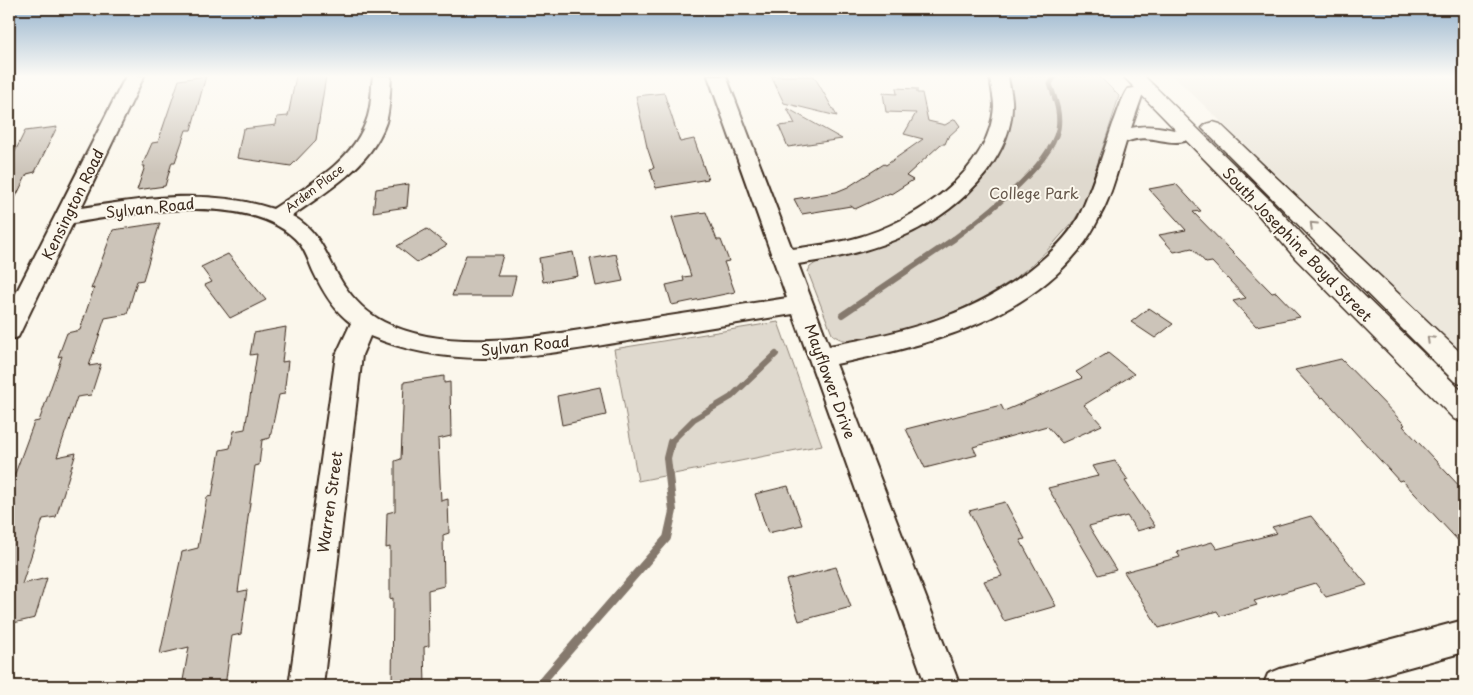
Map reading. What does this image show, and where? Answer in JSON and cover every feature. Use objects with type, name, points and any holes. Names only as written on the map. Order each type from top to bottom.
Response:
[{"type":"main road","points":[[1155,108],[1178,136],[1252,211],[1305,253]]},
{"type":"main road","name":"South Josephine Boyd Street","points":[[1160,108],[1263,206],[1305,253],[1464,411]]},
{"type":"main road","name":"South Josephine Boyd Street","points":[[1191,108],[1464,373]]},
{"type":"street","name":"Kensington Road","points":[[9,331],[19,290],[66,217],[119,108]]},
{"type":"street","name":"Arden Place","points":[[276,217],[340,170],[355,155],[367,140],[376,122],[378,108]]},
{"type":"street","name":"Mayflower Drive","points":[[729,108],[943,686]]},
{"type":"street","points":[[784,258],[845,248],[867,242],[895,232],[928,214],[961,189],[978,170],[994,146],[1001,125],[1002,108]]},
{"type":"street","points":[[1120,138],[1127,108]]},
{"type":"street","points":[[822,357],[866,350],[930,332],[988,309],[1022,289],[1051,266],[1072,244],[1084,227],[1100,195],[1114,146],[1120,138],[1129,133],[1150,131],[1178,136]]},
{"type":"street","name":"Sylvan Road","points":[[66,217],[160,204],[196,202],[246,208],[276,217],[304,234],[316,248],[336,292],[347,306],[364,321],[410,342],[441,347],[476,350],[510,349],[802,304]]},
{"type":"street","name":"Warren Street","points":[[306,686],[349,355],[364,321]]},
{"type":"street","points":[[1280,686],[1464,636]]},
{"type":"shaded area","points":[[1207,108],[1464,108],[1464,355]]},
{"type":"green space","name":"College Park","points":[[1012,108],[1115,108],[1088,192],[1074,220],[1027,269],[987,296],[966,307],[920,324],[863,340],[847,341],[832,334],[808,272],[810,267],[817,262],[874,248],[902,237],[952,209],[974,189],[991,166],[1008,132]]},
{"type":"green space","points":[[778,322],[822,445],[638,481],[614,349]]},
{"type":"building","points":[[169,108],[197,108],[191,130],[186,130],[175,162],[172,162],[165,186],[137,190],[145,166],[142,166],[152,143],[158,142]]},
{"type":"building","points":[[290,108],[321,108],[316,140],[291,166],[237,158],[243,129],[276,125],[277,117],[288,116]]},
{"type":"building","points":[[639,108],[669,108],[680,142],[694,139],[708,179],[656,188],[650,169],[654,168],[647,147]]},
{"type":"building","points":[[787,108],[842,139],[788,147],[779,126],[795,124]]},
{"type":"building","points":[[806,108],[833,108],[837,116]]},
{"type":"building","points":[[885,108],[925,108],[928,121],[945,125],[955,119],[960,126],[948,137],[945,144],[941,144],[906,176],[913,180],[891,194],[855,209],[851,206],[802,214],[794,199],[836,192],[848,187],[884,164],[886,165],[923,139],[904,134],[916,113],[886,112]]},
{"type":"building","points":[[57,127],[35,172],[27,174],[9,211],[9,164],[25,131]]},
{"type":"building","points":[[409,184],[407,207],[373,212],[376,189]]},
{"type":"building","points":[[1176,184],[1201,211],[1193,212],[1272,293],[1276,292],[1300,317],[1256,326],[1233,301],[1246,298],[1212,262],[1206,263],[1192,248],[1174,252],[1159,235],[1186,230],[1149,189]]},
{"type":"building","points":[[706,212],[717,240],[721,240],[729,261],[724,262],[735,292],[672,305],[666,285],[684,281],[683,277],[691,276],[672,217]]},
{"type":"building","points":[[160,223],[143,280],[137,281],[127,314],[105,318],[89,366],[101,364],[91,395],[77,397],[57,457],[76,453],[56,517],[43,519],[22,584],[47,578],[35,618],[9,624],[9,490],[34,422],[39,421],[62,356],[58,357],[67,333],[80,330],[94,288],[91,289],[113,230]]},
{"type":"building","points":[[427,229],[447,245],[417,262],[397,246]]},
{"type":"building","points":[[573,252],[578,276],[543,282],[539,258]]},
{"type":"building","points":[[228,254],[266,300],[230,318],[205,285],[212,282],[201,267]]},
{"type":"building","points":[[616,254],[623,281],[596,286],[590,259]]},
{"type":"building","points":[[466,255],[503,255],[497,276],[516,276],[511,296],[452,296]]},
{"type":"building","points":[[1149,308],[1173,324],[1155,338],[1131,322]]},
{"type":"building","points":[[286,327],[282,362],[288,361],[284,394],[279,395],[270,438],[262,440],[259,465],[255,466],[238,592],[247,590],[241,634],[232,636],[225,686],[182,686],[189,647],[160,654],[182,552],[198,548],[207,497],[212,496],[220,450],[230,448],[234,431],[245,429],[257,354],[250,355],[254,333]]},
{"type":"building","points":[[1108,353],[1134,374],[1084,405],[1102,425],[1062,443],[1047,426],[973,447],[977,455],[925,468],[906,429],[1001,405],[1004,411],[1082,378],[1076,372]]},
{"type":"building","points":[[1341,359],[1405,425],[1403,426],[1464,491],[1464,547],[1402,480],[1399,481],[1323,397],[1321,398],[1295,370]]},
{"type":"building","points":[[444,376],[444,383],[450,382],[451,436],[438,439],[441,501],[448,499],[449,533],[443,535],[444,586],[428,590],[429,646],[424,647],[425,686],[392,686],[393,598],[390,599],[390,547],[386,548],[387,513],[395,511],[395,461],[401,459],[404,382]]},
{"type":"building","points":[[600,387],[606,415],[562,425],[557,396]]},
{"type":"building","points":[[1115,461],[1128,480],[1125,481],[1155,526],[1137,531],[1127,516],[1089,526],[1116,570],[1099,575],[1048,488],[1098,476],[1092,466]]},
{"type":"building","points":[[788,486],[802,525],[768,533],[755,494]]},
{"type":"building","points":[[1005,502],[1025,539],[1020,540],[1056,606],[1004,621],[984,581],[1002,576],[969,511]]},
{"type":"building","points":[[1311,516],[1367,585],[1326,597],[1315,583],[1254,601],[1257,605],[1220,616],[1217,611],[1159,628],[1124,572],[1180,557],[1177,552],[1212,542],[1217,549],[1277,533],[1272,527]]},
{"type":"building","points":[[836,567],[851,607],[799,621],[786,580]]},
{"type":"waterway","points":[[952,240],[997,205],[1029,175],[1042,159],[1052,144],[1058,129],[1057,108]]},
{"type":"waterway","points":[[842,315],[954,239]]},
{"type":"waterway","points":[[671,442],[694,419],[731,397],[776,354]]},
{"type":"waterway","points":[[538,686],[667,538],[673,511],[667,458],[671,442]]}]
